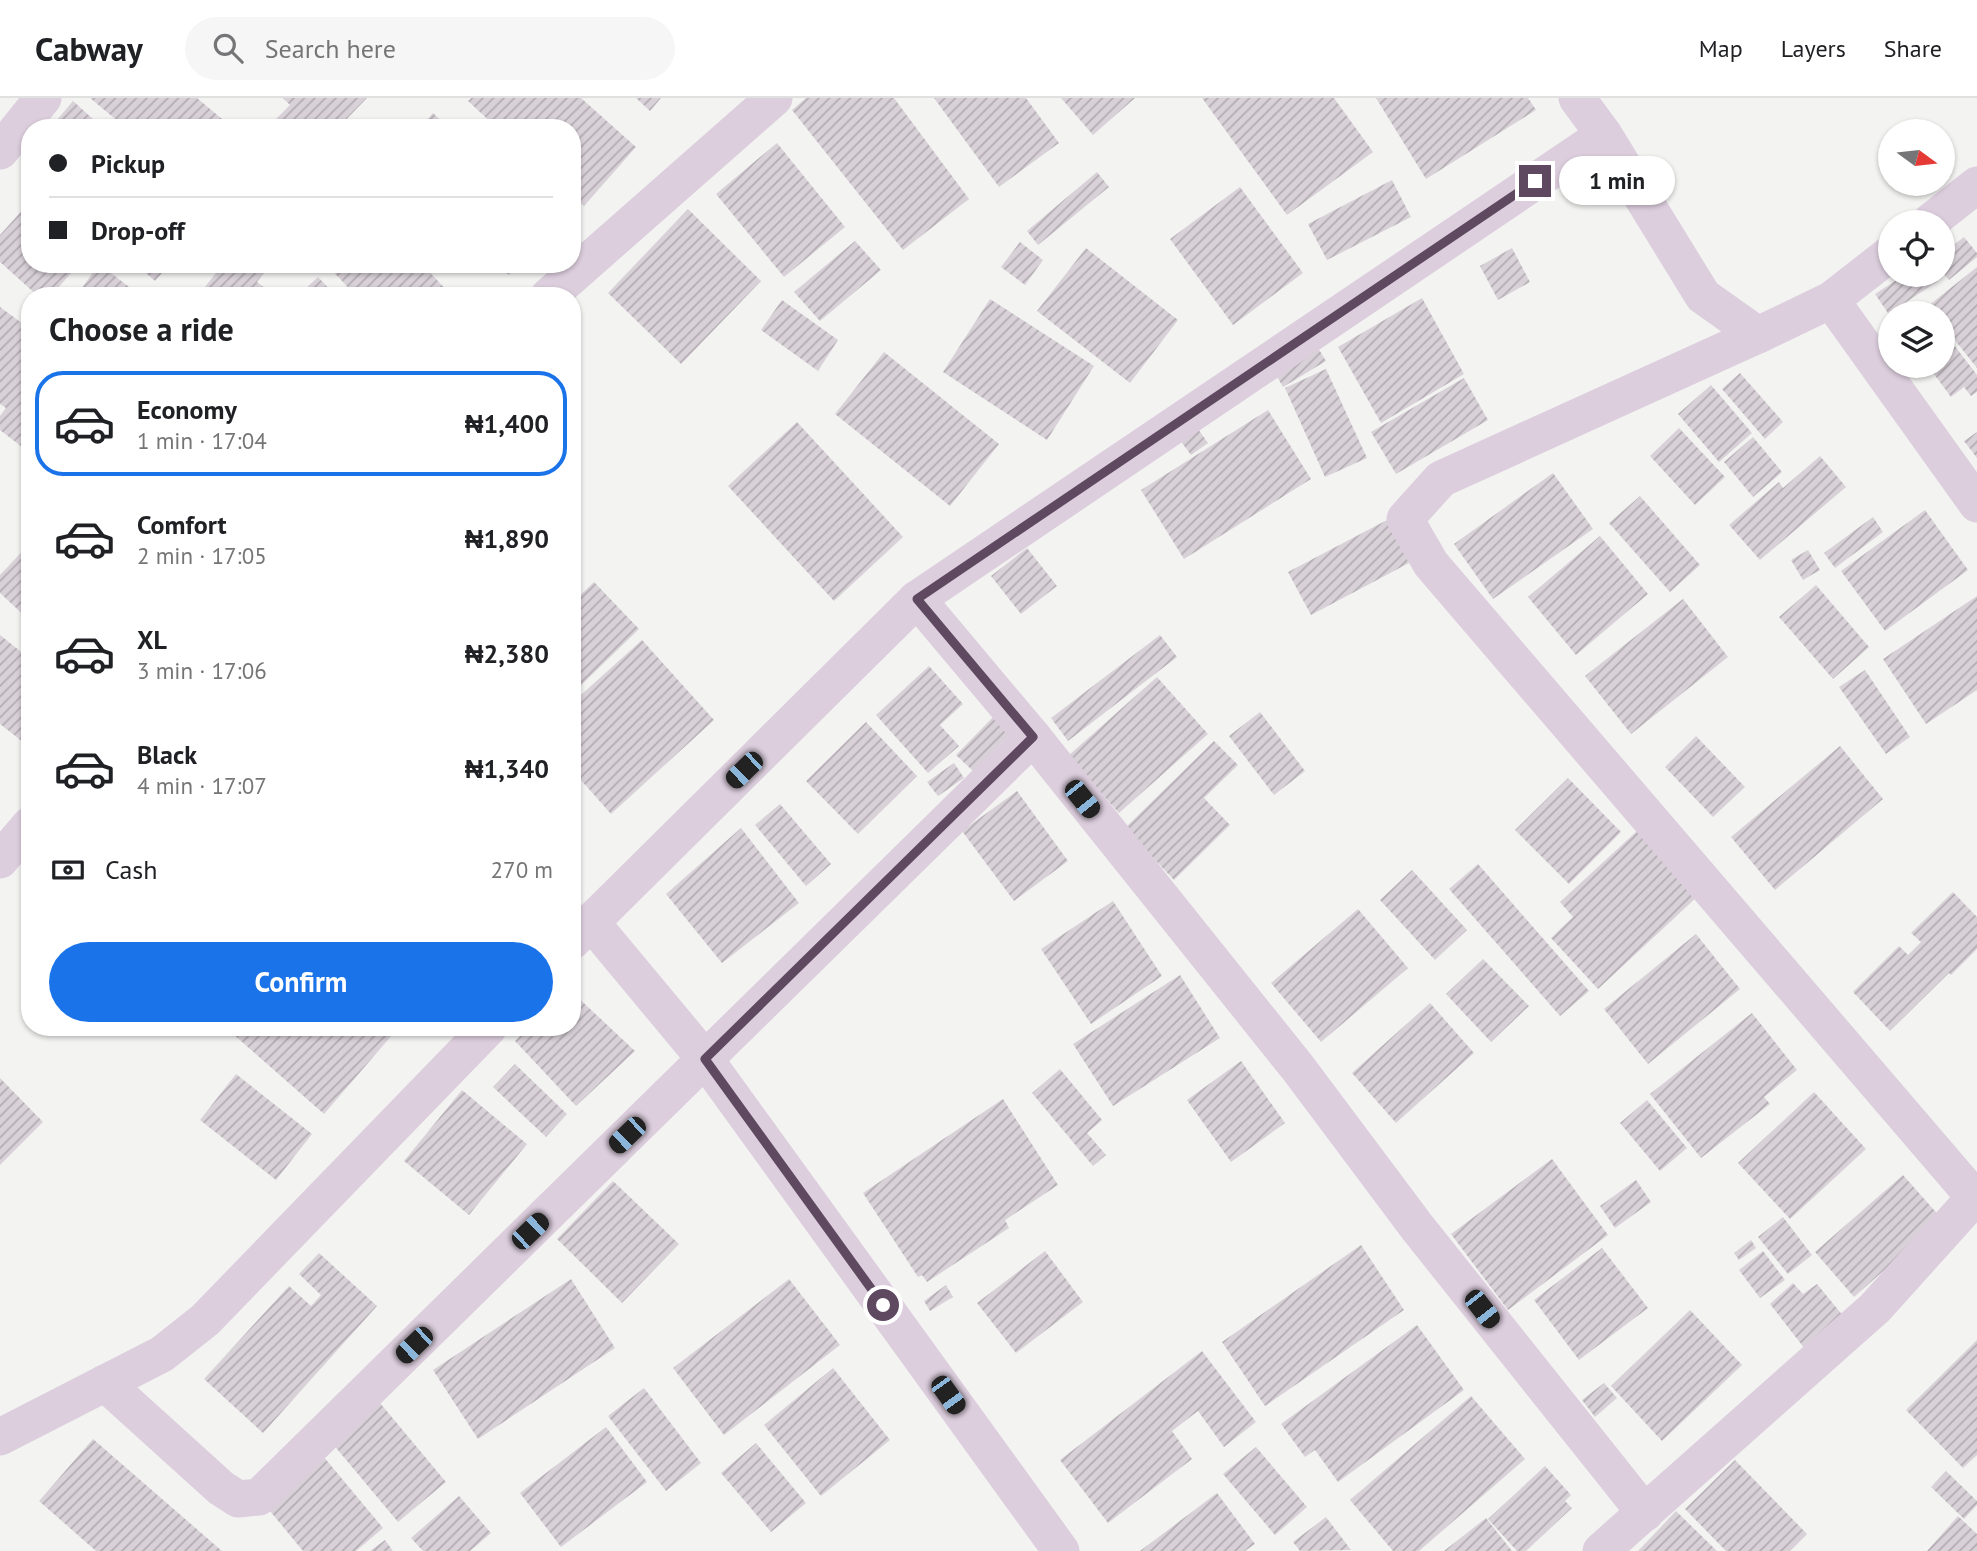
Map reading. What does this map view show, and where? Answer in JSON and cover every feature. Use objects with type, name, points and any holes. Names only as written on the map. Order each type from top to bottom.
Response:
[{"type":"street","points":[[26,119],[43,98]]},
{"type":"street","points":[[581,268],[774,98]]},
{"type":"street","points":[[1577,98],[1604,135],[1703,296],[1758,335]]},
{"type":"street","points":[[0,151],[21,125]]},
{"type":"street","points":[[1061,1551],[705,1059],[582,931],[917,599],[1604,135]]},
{"type":"street","points":[[1945,210],[1977,185]]},
{"type":"street","points":[[1601,1551],[1875,1308],[1976,1196],[1431,564],[1405,519],[1441,479],[1831,300],[1878,263]]},
{"type":"street","points":[[559,287],[575,273]]},
{"type":"street","points":[[1831,300],[1977,504]]},
{"type":"street","points":[[917,599],[1033,737],[1298,1068],[1417,1227],[1645,1513]]},
{"type":"street","points":[[105,1383],[221,1488],[238,1499],[259,1497],[1033,737]]},
{"type":"street","points":[[0,860],[21,836]]},
{"type":"street","points":[[0,1437],[162,1354],[205,1320],[480,1036]]},
{"type":"building","points":[[90,98],[197,98],[222,119],[115,119]]},
{"type":"building","points":[[283,98],[367,98],[347,119],[276,119],[290,105]]},
{"type":"building","points":[[471,98],[581,98],[636,147],[584,206],[581,204],[581,119],[487,119],[468,101]]},
{"type":"building","points":[[636,98],[661,98],[650,111]]},
{"type":"building","points":[[806,98],[894,98],[969,199],[903,250],[792,110]]},
{"type":"building","points":[[934,98],[1026,98],[1059,143],[999,187]]},
{"type":"building","points":[[1061,98],[1135,98],[1093,135]]},
{"type":"building","points":[[1202,98],[1334,98],[1373,152],[1287,215]]},
{"type":"building","points":[[1376,98],[1528,98],[1536,110],[1426,179]]},
{"type":"building","points":[[73,101],[93,119],[58,119]]},
{"type":"building","points":[[433,113],[439,119],[428,119]]},
{"type":"building","points":[[777,143],[845,227],[784,277],[716,194]]},
{"type":"building","points":[[1097,172],[1109,187],[1038,245],[1027,231]]},
{"type":"building","points":[[1392,180],[1411,217],[1327,260],[1308,224]]},
{"type":"building","points":[[1240,187],[1303,273],[1233,325],[1170,239]]},
{"type":"building","points":[[688,209],[761,281],[681,364],[608,293]]},
{"type":"building","points":[[21,212],[21,273],[71,273],[59,287],[28,287],[0,262],[0,235]]},
{"type":"building","points":[[1964,237],[1977,253],[1977,257],[1955,275],[1955,244]]},
{"type":"building","points":[[855,241],[881,270],[820,321],[794,292]]},
{"type":"building","points":[[1020,242],[1043,260],[1025,285],[1001,267]]},
{"type":"building","points":[[1086,248],[1178,320],[1130,383],[1037,311]]},
{"type":"building","points":[[1512,248],[1530,282],[1498,300],[1480,266]]},
{"type":"building","points":[[1977,267],[1977,368],[1955,340],[1955,301],[1934,301]]},
{"type":"building","points":[[93,273],[111,273],[129,287],[82,287]]},
{"type":"building","points":[[146,273],[162,273],[155,281]]},
{"type":"building","points":[[216,273],[264,273],[257,282],[263,287],[205,287]]},
{"type":"building","points":[[334,273],[430,273],[444,287],[348,287]]},
{"type":"building","points":[[318,277],[327,287],[307,287]]},
{"type":"building","points":[[1886,287],[1929,287],[1908,301],[1880,301],[1875,294]]},
{"type":"building","points":[[1422,298],[1464,374],[1381,423],[1338,347]]},
{"type":"building","points":[[990,299],[1094,366],[1047,440],[943,372]]},
{"type":"building","points":[[782,300],[838,340],[818,371],[761,330]]},
{"type":"building","points":[[0,307],[21,322],[21,446],[0,430],[0,416],[6,408],[0,404]]},
{"type":"building","points":[[1313,340],[1326,361],[1283,387],[1271,366]]},
{"type":"building","points":[[1955,346],[1977,375],[1977,392],[1971,396],[1964,387],[1951,397],[1937,378],[1955,378]]},
{"type":"building","points":[[884,352],[999,444],[950,506],[835,414]]},
{"type":"building","points":[[1326,369],[1367,458],[1325,477],[1285,388]]},
{"type":"building","points":[[1740,373],[1783,422],[1765,439],[1722,389]]},
{"type":"building","points":[[1464,378],[1488,420],[1396,474],[1371,432]]},
{"type":"building","points":[[1711,385],[1752,433],[1719,462],[1678,414]]},
{"type":"building","points":[[1268,410],[1311,479],[1184,559],[1141,490]]},
{"type":"building","points":[[797,422],[903,537],[834,601],[728,486]]},
{"type":"building","points":[[1193,422],[1208,443],[1191,455],[1176,435]]},
{"type":"building","points":[[1679,428],[1725,477],[1695,505],[1650,456]]},
{"type":"building","points":[[1977,432],[1977,458],[1964,441]]},
{"type":"building","points":[[1753,437],[1782,472],[1753,497],[1724,462]]},
{"type":"building","points":[[1820,456],[1846,487],[1760,560],[1729,525],[1779,482],[1783,488]]},
{"type":"building","points":[[1553,473],[1593,529],[1493,599],[1454,544]]},
{"type":"building","points":[[1640,496],[1700,565],[1670,592],[1609,523]]},
{"type":"building","points":[[1925,510],[1968,570],[1885,631],[1841,571]]},
{"type":"building","points":[[1873,517],[1883,532],[1835,568],[1824,553]]},
{"type":"building","points":[[1387,520],[1409,563],[1311,615],[1288,572]]},
{"type":"building","points":[[1600,536],[1648,594],[1576,655],[1528,597]]},
{"type":"building","points":[[1027,548],[1057,586],[1021,614],[991,576]]},
{"type":"building","points":[[1808,550],[1820,570],[1803,580],[1791,560]]},
{"type":"building","points":[[21,553],[21,613],[0,593],[0,575]]},
{"type":"building","points":[[594,582],[639,629],[581,685],[581,594]]},
{"type":"building","points":[[1816,585],[1869,647],[1833,679],[1779,617]]},
{"type":"building","points":[[1977,596],[1977,690],[1926,724],[1883,659]]},
{"type":"building","points":[[1683,599],[1728,657],[1631,734],[1585,676]]},
{"type":"building","points":[[0,635],[21,652],[21,740],[0,724]]},
{"type":"building","points":[[1160,635],[1177,657],[1068,741],[1051,718]]},
{"type":"building","points":[[642,640],[714,720],[611,814],[581,780],[581,695]]},
{"type":"building","points":[[929,666],[963,704],[940,725],[959,746],[928,773],[876,715]]},
{"type":"building","points":[[1865,670],[1910,737],[1886,754],[1839,687]]},
{"type":"building","points":[[1157,677],[1208,734],[1119,813],[1068,756]]},
{"type":"building","points":[[999,711],[1017,727],[973,771],[956,755]]},
{"type":"building","points":[[1260,712],[1305,771],[1274,795],[1229,736]]},
{"type":"building","points":[[866,722],[917,776],[858,834],[806,781]]},
{"type":"building","points":[[1696,736],[1745,787],[1713,817],[1665,767]]},
{"type":"building","points":[[1214,741],[1238,765],[1204,798],[1230,825],[1174,880],[1125,828]]},
{"type":"building","points":[[1840,746],[1883,799],[1775,890],[1731,837]]},
{"type":"building","points":[[954,763],[964,778],[938,796],[927,782]]},
{"type":"building","points":[[1568,778],[1621,832],[1569,884],[1515,830]]},
{"type":"building","points":[[1017,791],[1068,861],[1014,901],[962,831]]},
{"type":"building","points":[[780,804],[831,864],[806,886],[755,825]]},
{"type":"building","points":[[741,828],[799,903],[722,963],[666,894]]},
{"type":"building","points":[[1637,831],[1698,896],[1598,989],[1551,938],[1573,917],[1560,902]]},
{"type":"building","points":[[1478,864],[1589,991],[1560,1016],[1449,889]]},
{"type":"building","points":[[1412,870],[1467,930],[1435,960],[1380,900]]},
{"type":"building","points":[[1953,892],[1977,917],[1977,949],[1890,1031],[1853,992],[1899,946],[1908,955],[1921,942],[1911,933]]},
{"type":"building","points":[[1113,901],[1162,976],[1091,1024],[1041,949]]},
{"type":"building","points":[[1358,909],[1408,968],[1321,1042],[1271,983]]},
{"type":"building","points":[[1696,934],[1740,989],[1648,1064],[1604,1009]]},
{"type":"building","points":[[1483,959],[1529,1006],[1491,1042],[1446,994]]},
{"type":"building","points":[[1180,975],[1220,1038],[1113,1106],[1073,1044]]},
{"type":"building","points":[[581,1000],[635,1051],[576,1106],[515,1041],[520,1036],[581,1036]]},
{"type":"building","points":[[1430,1003],[1474,1053],[1396,1123],[1352,1073]]},
{"type":"building","points":[[1752,1013],[1797,1070],[1764,1097],[1770,1104],[1701,1158],[1650,1094]]},
{"type":"building","points":[[235,1036],[391,1036],[324,1114]]},
{"type":"building","points":[[1241,1061],[1285,1123],[1231,1162],[1187,1100]]},
{"type":"building","points":[[515,1064],[567,1114],[546,1137],[493,1087]]},
{"type":"building","points":[[1060,1069],[1102,1120],[1087,1133],[1106,1155],[1093,1166],[1032,1093]]},
{"type":"building","points":[[236,1074],[312,1134],[276,1180],[200,1120]]},
{"type":"building","points":[[0,1078],[43,1122],[0,1165]]},
{"type":"building","points":[[462,1090],[527,1144],[469,1215],[404,1161]]},
{"type":"building","points":[[1814,1092],[1866,1149],[1790,1219],[1738,1163]]},
{"type":"building","points":[[1003,1099],[1058,1185],[1005,1220],[1009,1228],[927,1282],[922,1275],[918,1277],[863,1193]]},
{"type":"building","points":[[1647,1100],[1687,1148],[1660,1171],[1620,1123]]},
{"type":"building","points":[[1552,1159],[1608,1235],[1508,1310],[1451,1234]]},
{"type":"building","points":[[1903,1175],[1942,1219],[1854,1297],[1815,1252]]},
{"type":"building","points":[[1636,1180],[1651,1202],[1615,1228],[1600,1206]]},
{"type":"building","points":[[613,1181],[679,1244],[622,1303],[557,1239]]},
{"type":"building","points":[[1783,1217],[1812,1255],[1788,1274],[1758,1237]]},
{"type":"building","points":[[1751,1240],[1756,1248],[1739,1260],[1734,1253]]},
{"type":"building","points":[[1361,1245],[1404,1310],[1265,1406],[1222,1342]]},
{"type":"building","points":[[1602,1248],[1648,1308],[1579,1360],[1534,1300]]},
{"type":"building","points":[[1045,1251],[1083,1302],[1016,1353],[977,1303]]},
{"type":"building","points":[[1763,1251],[1785,1280],[1760,1298],[1739,1270]]},
{"type":"building","points":[[319,1253],[377,1306],[263,1433],[204,1379],[289,1286],[311,1306],[321,1295],[299,1274]]},
{"type":"building","points":[[571,1279],[615,1348],[478,1439],[433,1370]]},
{"type":"building","points":[[789,1279],[840,1345],[724,1435],[673,1368]]},
{"type":"building","points":[[1793,1283],[1803,1294],[1817,1284],[1844,1317],[1805,1349],[1770,1304]]},
{"type":"building","points":[[946,1285],[953,1297],[930,1311],[924,1301]]},
{"type":"building","points":[[1690,1310],[1742,1365],[1662,1441],[1611,1386]]},
{"type":"building","points":[[1417,1325],[1464,1390],[1338,1482],[1315,1450],[1305,1457],[1281,1424]]},
{"type":"building","points":[[1977,1340],[1977,1455],[1963,1468],[1906,1410]]},
{"type":"building","points":[[1202,1351],[1256,1422],[1224,1447],[1198,1411],[1172,1431],[1192,1459],[1108,1523],[1060,1460]]},
{"type":"building","points":[[833,1368],[890,1440],[821,1496],[764,1425]]},
{"type":"building","points":[[1604,1383],[1617,1398],[1595,1417],[1582,1400]]},
{"type":"building","points":[[644,1388],[701,1463],[666,1491],[608,1416]]},
{"type":"building","points":[[1471,1396],[1525,1459],[1419,1551],[1393,1551],[1350,1500]]},
{"type":"building","points":[[380,1403],[446,1482],[398,1522],[332,1443]]},
{"type":"building","points":[[606,1427],[647,1482],[561,1547],[520,1493]]},
{"type":"building","points":[[93,1439],[222,1551],[96,1551],[39,1501]]},
{"type":"building","points":[[756,1443],[806,1503],[771,1532],[721,1473]]},
{"type":"building","points":[[1256,1447],[1307,1507],[1275,1535],[1223,1474]]},
{"type":"building","points":[[323,1456],[383,1528],[356,1551],[303,1551],[265,1505]]},
{"type":"building","points":[[1735,1460],[1807,1534],[1790,1551],[1726,1551],[1685,1509]]},
{"type":"building","points":[[1545,1466],[1571,1495],[1565,1501],[1572,1508],[1526,1551],[1517,1551],[1488,1519]]},
{"type":"building","points":[[1946,1471],[1977,1501],[1977,1505],[1964,1519],[1931,1487]]},
{"type":"building","points":[[1217,1493],[1255,1544],[1245,1551],[1140,1551]]},
{"type":"building","points":[[459,1496],[491,1533],[470,1551],[423,1551],[411,1538]]},
{"type":"building","points":[[1676,1511],[1717,1551],[1638,1551]]},
{"type":"building","points":[[1958,1516],[1977,1534],[1977,1551],[1927,1551]]},
{"type":"building","points":[[1326,1517],[1351,1550],[1300,1551],[1293,1542]]},
{"type":"building","points":[[1486,1518],[1512,1551],[1444,1551]]},
{"type":"building","points":[[385,1540],[393,1551],[370,1551]]},
{"type":"route","points":[[883,1305],[705,1059],[1033,737],[917,599],[1535,181]]}]
